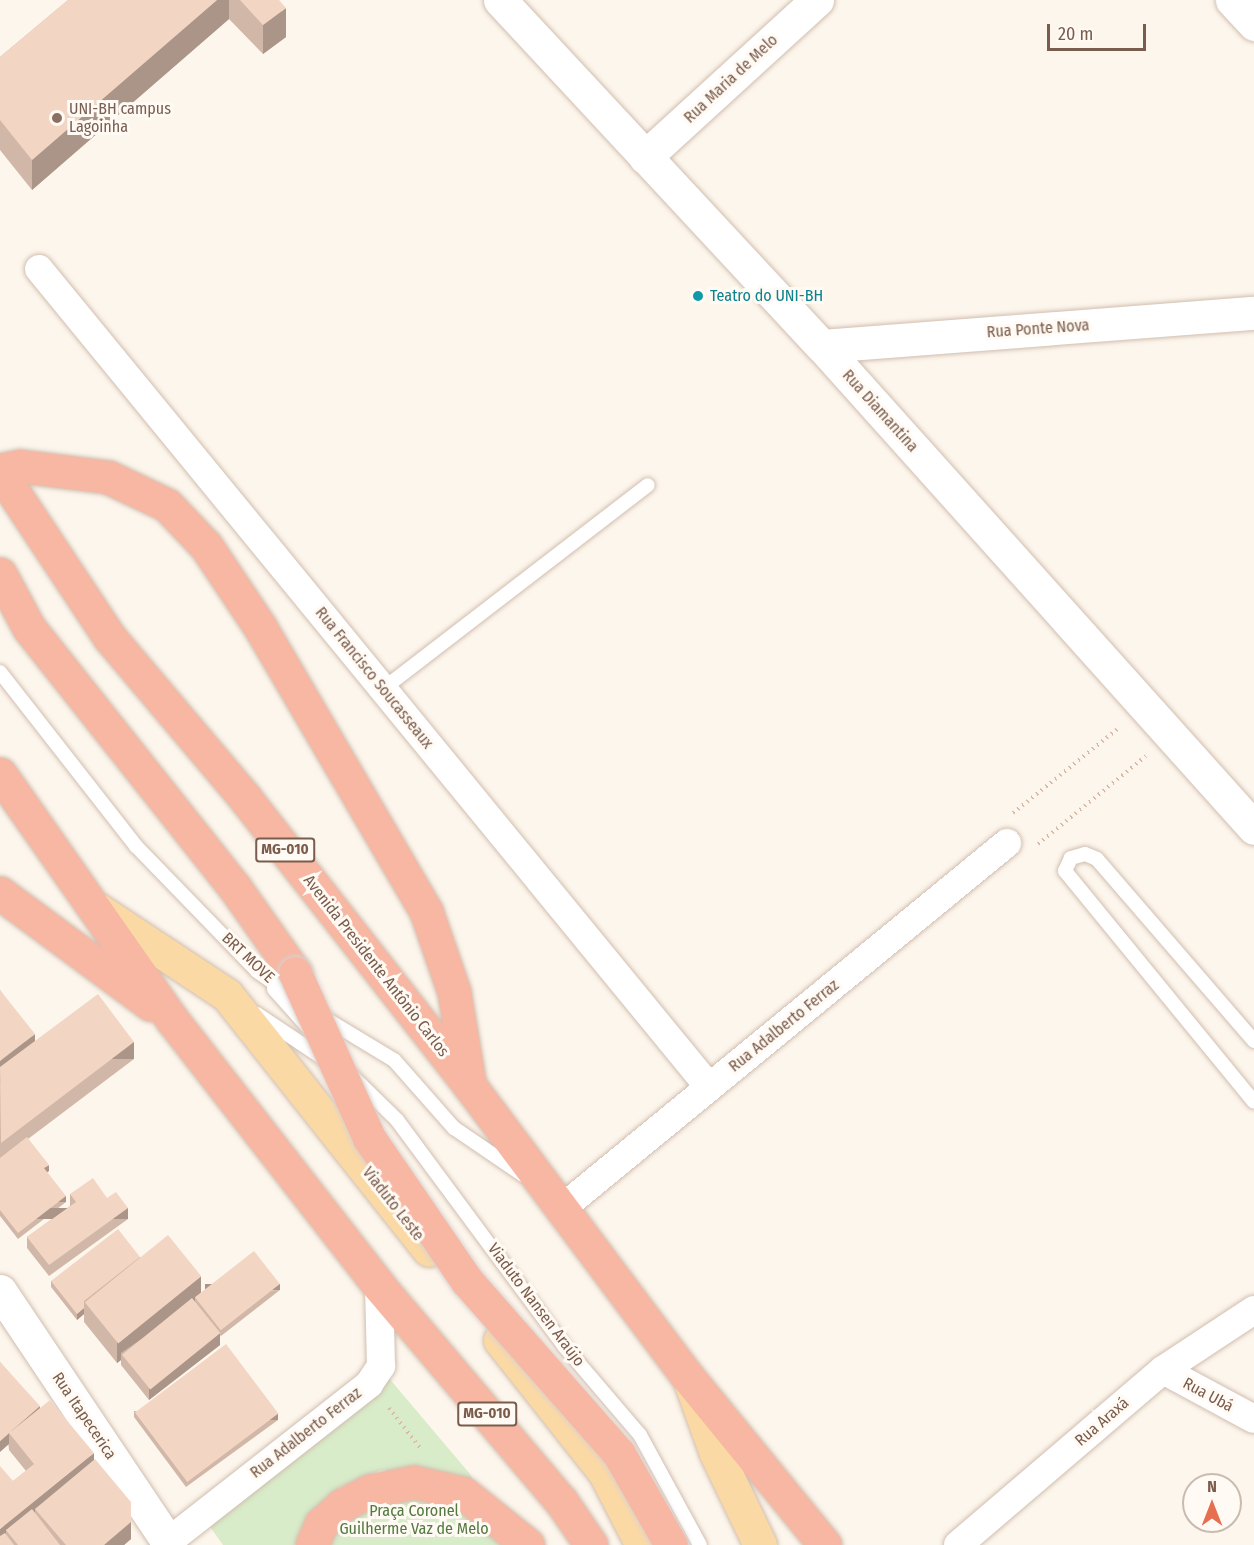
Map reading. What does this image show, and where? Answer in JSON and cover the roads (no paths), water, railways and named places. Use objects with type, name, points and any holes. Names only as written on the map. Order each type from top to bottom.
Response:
[{"type":"highway","points":[[0,471],[20,466],[108,477],[167,505],[206,546],[260,627],[426,911],[454,992],[470,1086]]},
{"type":"highway","name":"Avenida Presidente Antônio Carlos","points":[[0,471],[110,638],[245,798],[470,1086],[687,1376],[825,1545]]},
{"type":"highway","points":[[0,574],[28,628],[235,888],[295,974],[369,1138],[419,1212],[467,1281],[619,1454],[671,1545]]},
{"type":"highway","name":"MG-010","points":[[0,774],[97,909],[172,1022],[379,1286],[561,1501],[591,1545]]},
{"type":"highway","points":[[0,893],[172,1022]]},
{"type":"highway","points":[[312,1545],[321,1524],[342,1504],[369,1491],[414,1482],[463,1492],[528,1545]]},
{"type":"main road","name":"Viaduto Leste","points":[[97,909],[227,995],[605,1473],[642,1545]]},
{"type":"main road","points":[[687,1376],[716,1453],[760,1545]]},
{"type":"street","name":"Rua Diamantina","points":[[500,0],[822,346],[1173,734],[1254,828]]},
{"type":"street","name":"Rua Maria de Melo","points":[[645,157],[817,0]]},
{"type":"street","points":[[1232,0],[1254,24]]},
{"type":"street","name":"Rua Francisco Soucasseaux","points":[[39,269],[709,1087]]},
{"type":"street","name":"Rua Ponte Nova","points":[[822,346],[1254,313]]},
{"type":"street","name":"Rua Adalberto Ferraz","points":[[553,1199],[709,1087],[1014,838]]},
{"type":"street","name":"Rua Adalberto Ferraz","points":[[169,1544],[359,1392],[381,1366],[379,1286]]},
{"type":"street","name":"Rua Itapecerica","points":[[0,1291],[169,1544]]},
{"type":"street","name":"Rua Araxá","points":[[958,1545],[1163,1370],[1254,1310]]},
{"type":"street","name":"Rua Ubá","points":[[1163,1370],[1254,1419]]},
{"type":"lane","points":[[383,689],[648,485]]},
{"type":"lane","name":"BRT MOVE","points":[[0,672],[136,846],[257,971],[394,1060],[454,1128],[553,1199]]},
{"type":"lane","points":[[1254,1041],[1097,859],[1085,854],[1071,858],[1065,871],[1254,1102]]},
{"type":"lane","name":"Viaduto Nansen Araújo","points":[[257,971],[353,1078],[397,1120],[564,1346],[640,1435],[700,1545]]},
{"type":"lane","name":"Viaduto Nansen Araújo","points":[[227,995],[353,1078]]},
{"type":"place","name":"UNI-BH campus Lagoinha","points":[[57,118]]},
{"type":"place","name":"Teatro do UNI-BH","points":[[698,296]]},
{"type":"park label","name":"Praça Coronel Guilherme Vaz de Melo","points":[[414,1520]]}]
